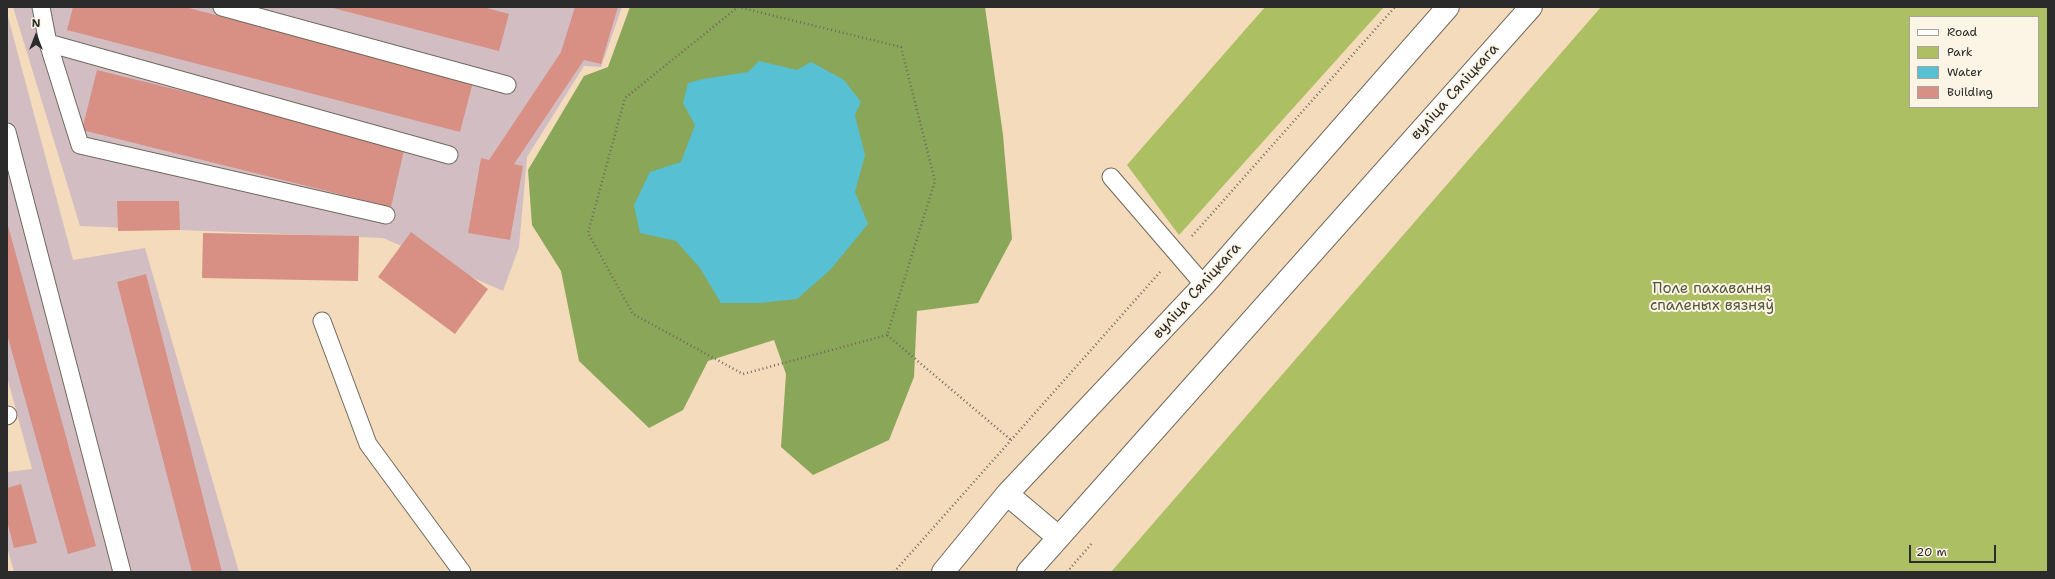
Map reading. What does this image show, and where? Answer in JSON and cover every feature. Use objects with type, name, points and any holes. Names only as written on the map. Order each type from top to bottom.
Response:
[{"type":"main road","name":"вуліца Сяліцкага","points":[[943,572],[1007,494],[1204,285],[1448,7]]},
{"type":"main road","name":"вуліца Сяліцкага","points":[[1028,572],[1531,7]]},
{"type":"main road","points":[[1007,494],[1058,537]]},
{"type":"lane","points":[[41,7],[48,43],[80,145],[386,215]]},
{"type":"lane","points":[[222,7],[507,85]]},
{"type":"lane","points":[[48,43],[449,155]]},
{"type":"lane","points":[[7,132],[122,572]]},
{"type":"lane","points":[[1111,177],[1204,285]]},
{"type":"lane","points":[[322,321],[368,444],[462,572]]},
{"type":"path","points":[[738,7],[901,47],[935,181],[886,335],[743,374],[633,314],[588,233],[625,98],[738,7]]},
{"type":"path","points":[[894,572],[1395,7]]},
{"type":"path","points":[[886,335],[1011,440]]},
{"type":"shaded area","points":[[13,7],[622,7],[601,67],[584,66],[527,157],[519,247],[503,291],[383,238],[80,226]]},
{"type":"shaded area","points":[[7,13],[73,260],[145,248],[239,572],[14,572],[7,547],[7,472],[32,469],[7,377]]},
{"type":"green space","points":[[630,7],[985,7],[1003,135],[1012,239],[978,303],[917,311],[914,377],[889,440],[813,475],[781,447],[786,374],[774,340],[708,361],[683,410],[649,428],[579,361],[561,271],[532,225],[528,170],[584,76],[608,67]]},
{"type":"green space","points":[[1265,7],[1384,7],[1179,235],[1127,165]]},
{"type":"green space","name":"Поле пахавання спаленых вязняў","points":[[1601,7],[2048,7],[2048,572],[1111,572]]},
{"type":"water","points":[[759,61],[797,70],[811,62],[844,80],[861,102],[855,115],[865,155],[855,192],[868,224],[830,270],[797,299],[759,303],[721,303],[700,268],[676,241],[640,233],[634,205],[650,172],[681,162],[695,125],[683,103],[688,83],[703,79],[748,72]]},
{"type":"building","points":[[73,7],[185,7],[473,82],[460,132],[67,30]]},
{"type":"building","points":[[329,7],[483,7],[509,14],[499,51]]},
{"type":"building","points":[[575,7],[618,7],[601,64],[584,60],[514,164],[523,166],[510,240],[468,233],[481,158],[489,160],[561,52]]},
{"type":"building","points":[[97,70],[405,146],[391,207],[82,130]]},
{"type":"building","points":[[117,201],[179,201],[180,230],[118,231]]},
{"type":"building","points":[[7,222],[96,546],[68,554],[7,334]]},
{"type":"building","points":[[411,232],[488,289],[455,334],[378,277]]},
{"type":"building","points":[[203,233],[359,236],[358,281],[202,278]]},
{"type":"building","points":[[146,274],[222,572],[192,572],[117,282]]},
{"type":"building","points":[[21,484],[37,543],[14,548],[7,521],[7,488]]}]
